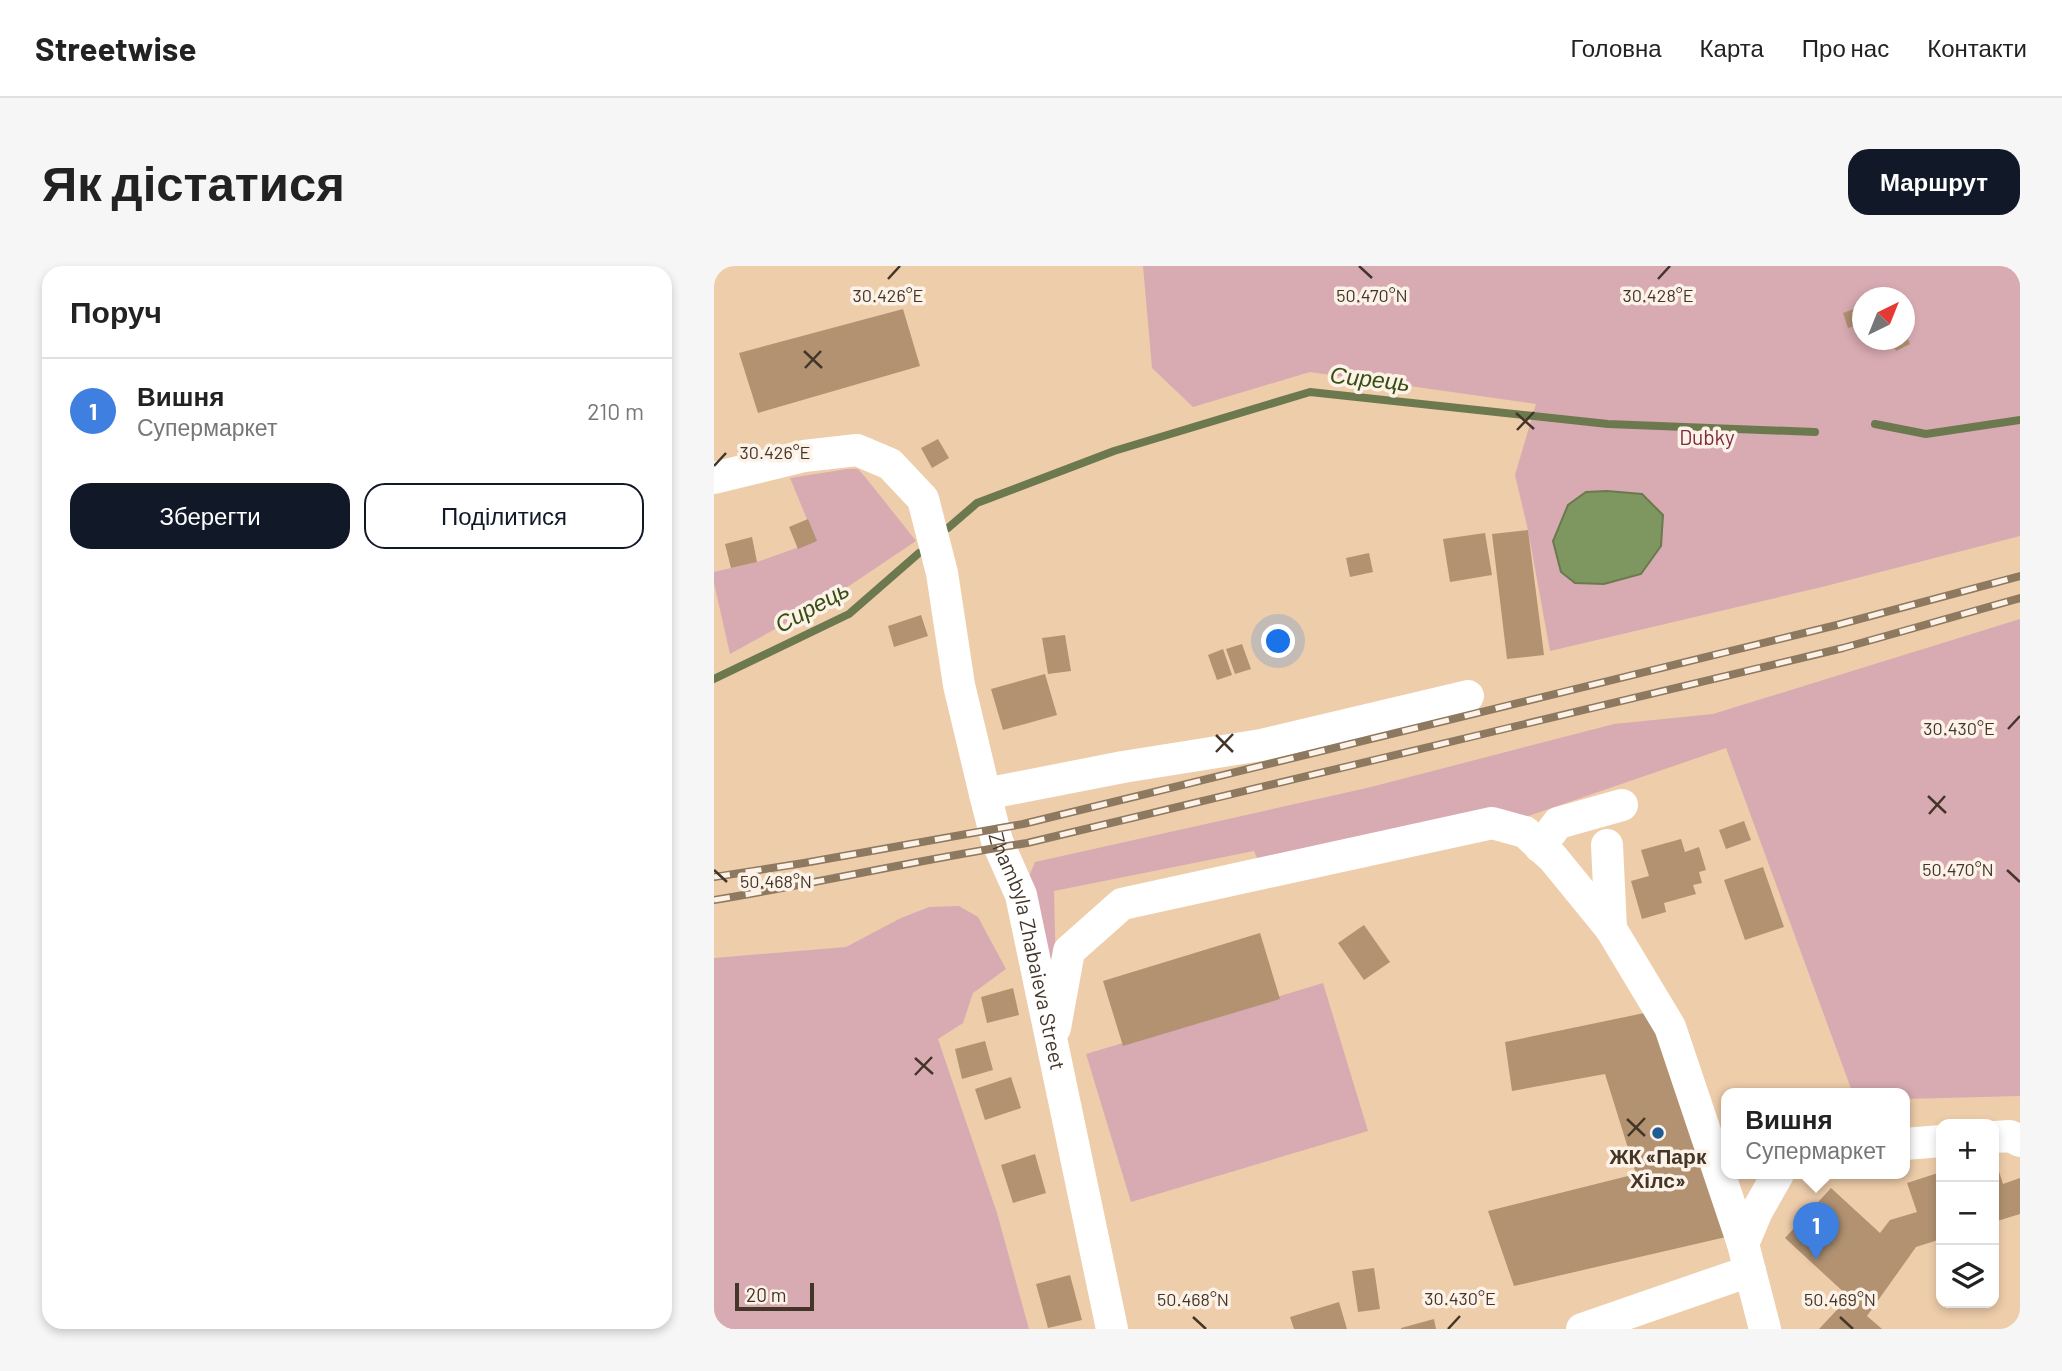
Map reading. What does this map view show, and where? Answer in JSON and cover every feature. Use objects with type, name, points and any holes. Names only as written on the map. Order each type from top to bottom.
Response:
[{"type":"street","name":"Zhambyla Zhabaieva Street","points":[[714,478],[804,456],[857,450],[890,464],[923,499],[942,573],[959,685],[985,794],[997,841],[1021,895],[1112,1329]]},
{"type":"street","points":[[985,794],[1123,767],[1261,745],[1468,696]]},
{"type":"street","points":[[1540,846],[1558,823],[1622,805]]},
{"type":"street","points":[[1053,1043],[1069,951],[1122,904],[1492,822],[1525,832],[1553,858],[1611,929],[1670,1027],[1746,1257],[1765,1329]]},
{"type":"street","points":[[1606,845],[1611,929]]},
{"type":"street","points":[[1999,1137],[2010,1136],[2020,1141]]},
{"type":"street","points":[[1910,1144],[1936,1141]]},
{"type":"street","points":[[1746,1257],[1756,1211],[1775,1179]]},
{"type":"street","points":[[1581,1329],[1746,1257]]},
{"type":"green space","name":"Dubky","points":[[1143,266],[2020,266],[2020,536],[1822,587],[1550,651],[1515,475],[1536,404],[1310,372],[1193,407],[1152,368]]},
{"type":"green space","points":[[858,469],[916,541],[831,598],[730,654],[714,583],[714,572],[757,562],[816,541],[790,478]]},
{"type":"green space","points":[[2020,619],[2020,1096],[1910,1099],[1910,1088],[1851,1088],[1726,748],[1488,830],[1266,878],[1254,851],[1054,891],[1056,976],[1021,895],[1035,862],[1367,788],[1614,724],[1713,714]]},
{"type":"green space","points":[[959,906],[978,917],[1006,969],[973,993],[963,1023],[938,1039],[997,1213],[1029,1329],[714,1329],[714,958],[846,947],[901,918],[929,907]]},
{"type":"green space","points":[[1323,983],[1368,1131],[1131,1202],[1086,1054]]},
{"type":"shaded area","points":[[1586,492],[1642,494],[1663,515],[1661,546],[1641,574],[1604,584],[1575,583],[1561,572],[1553,541],[1568,505]]},
{"type":"building","points":[[903,309],[920,366],[758,413],[739,353]]},
{"type":"building","points":[[1852,310],[1852,327],[1848,328],[1843,313]]},
{"type":"building","points":[[938,439],[949,458],[932,468],[921,448]]},
{"type":"building","points":[[808,519],[817,541],[798,549],[789,527]]},
{"type":"building","points":[[1528,530],[1544,655],[1507,659],[1492,534]]},
{"type":"building","points":[[1485,533],[1492,575],[1450,582],[1443,539]]},
{"type":"building","points":[[752,537],[757,562],[731,568],[725,544]]},
{"type":"building","points":[[1369,553],[1373,572],[1350,577],[1346,558]]},
{"type":"building","points":[[921,615],[928,636],[894,647],[888,626]]},
{"type":"building","points":[[1065,635],[1071,671],[1048,674],[1042,638]]},
{"type":"building","points":[[1242,644],[1251,669],[1235,674],[1226,649]]},
{"type":"building","points":[[1223,649],[1232,675],[1217,680],[1208,655]]},
{"type":"building","points":[[1045,674],[1057,715],[1003,730],[991,689]]},
{"type":"building","points":[[1744,821],[1751,840],[1726,849],[1719,830]]},
{"type":"building","points":[[1681,839],[1685,852],[1699,847],[1706,870],[1699,872],[1702,883],[1693,885],[1696,894],[1664,903],[1666,912],[1642,919],[1631,881],[1649,876],[1641,850]]},
{"type":"building","points":[[1763,867],[1784,927],[1745,940],[1724,880]]},
{"type":"building","points":[[1364,925],[1390,962],[1364,980],[1338,943]]},
{"type":"building","points":[[1260,933],[1280,999],[1123,1046],[1103,981]]},
{"type":"building","points":[[1013,988],[1019,1015],[987,1023],[981,997]]},
{"type":"building","name":"ЖК «Парк Хілс»","points":[[1654,1011],[1726,1237],[1514,1286],[1488,1211],[1636,1174],[1605,1074],[1512,1091],[1505,1042]]},
{"type":"building","points":[[985,1041],[993,1070],[962,1079],[955,1049]]},
{"type":"building","points":[[1011,1077],[1021,1108],[985,1120],[975,1089]]},
{"type":"building","points":[[1035,1154],[1046,1193],[1013,1203],[1001,1165]]},
{"type":"building","points":[[1999,1172],[2003,1184],[2020,1178],[2020,1214],[1999,1220]]},
{"type":"building","points":[[1936,1174],[1936,1241],[1916,1247],[1867,1316],[1882,1329],[1819,1329],[1849,1297],[1785,1238],[1831,1188],[1880,1233],[1890,1220],[1917,1212],[1907,1183]]},
{"type":"building","points":[[1374,1268],[1380,1309],[1358,1312],[1352,1271]]},
{"type":"building","points":[[1070,1275],[1082,1320],[1048,1328],[1036,1284]]},
{"type":"building","points":[[1339,1302],[1347,1329],[1294,1329],[1290,1317]]},
{"type":"building","points":[[1434,1319],[1436,1329],[1401,1329],[1401,1328]]},
{"type":"waterway","name":"Сирець","points":[[948,528],[977,503],[1114,451],[1310,392],[1608,424],[1815,432]]},
{"type":"waterway","name":"Сирець","points":[[1875,424],[1926,434],[2020,420]]},
{"type":"waterway","name":"Сирець","points":[[714,679],[849,614],[919,553]]},
{"type":"railway","points":[[714,877],[1023,824],[1837,625],[2020,576]]},
{"type":"railway","points":[[714,900],[1027,843],[1843,648],[2020,598]]},
{"type":"place","name":"ЖК «Парк Хілс»","points":[[1658,1133]]},
{"type":"place","name":"Вишня","points":[[1816,1260]]}]
